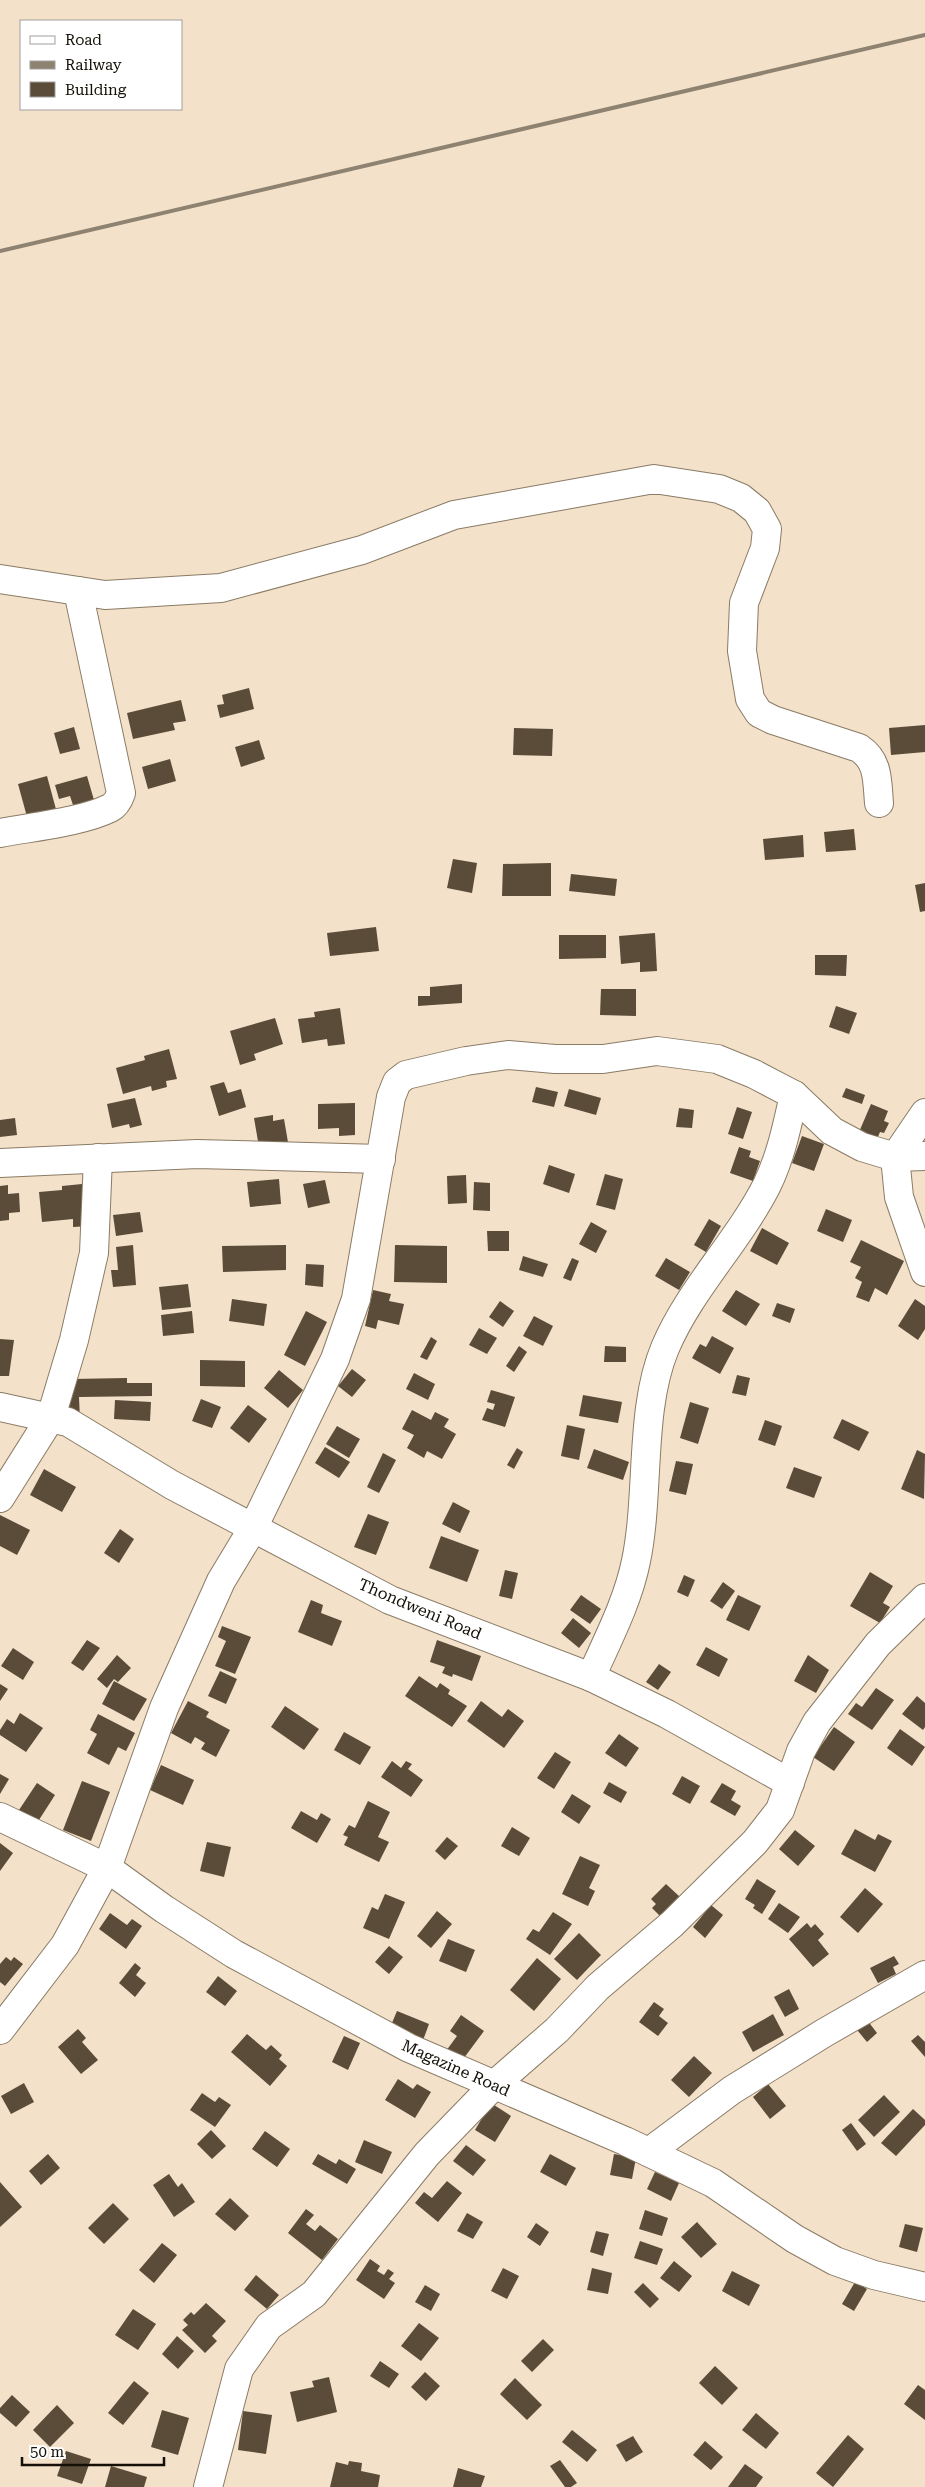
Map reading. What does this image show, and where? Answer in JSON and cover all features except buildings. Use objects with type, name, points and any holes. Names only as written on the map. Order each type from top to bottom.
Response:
[{"type":"street","points":[[0,579],[105,595],[221,588],[362,550],[454,515],[654,479],[719,489],[741,498],[757,510],[767,529],[765,548],[744,603],[742,651],[750,699],[759,713],[774,720],[859,748],[868,754],[876,766],[879,803]]},
{"type":"street","points":[[0,833],[68,820],[111,808],[118,801],[121,793],[78,591]]},
{"type":"street","points":[[0,2030],[65,1945],[107,1868],[164,1708],[222,1581],[253,1528],[300,1435],[341,1342],[356,1299],[391,1097],[397,1082],[406,1075],[466,1061],[508,1056],[555,1060],[603,1059],[657,1051],[717,1059],[754,1074],[794,1095],[832,1131],[862,1148],[895,1157],[925,1156]]},
{"type":"street","points":[[591,1677],[621,1610],[636,1562],[644,1503],[652,1400],[665,1349],[694,1294],[723,1254],[767,1185],[783,1145],[794,1095]]},
{"type":"street","points":[[925,1113],[895,1157],[899,1197],[925,1272]]},
{"type":"street","points":[[0,1163],[197,1154],[381,1159]]},
{"type":"street","points":[[0,1498],[51,1417],[74,1340],[94,1253],[98,1158]]},
{"type":"street","name":"Thondweni Road","points":[[0,1407],[68,1422],[172,1485],[390,1600],[591,1677],[667,1714],[790,1783]]},
{"type":"street","points":[[208,2487],[239,2369],[269,2326],[314,2294],[427,2154],[494,2085],[557,2030],[598,1987],[672,1924],[755,1842],[780,1810],[801,1751],[818,1722],[878,1644],[925,1598]]},
{"type":"street","name":"Magazine Road","points":[[0,1817],[107,1868],[164,1909],[234,1954],[409,2048],[649,2152],[713,2183],[795,2239],[834,2261],[874,2275],[925,2287]]},
{"type":"street","points":[[649,2152],[732,2090],[824,2033],[925,1975]]},
{"type":"railway","points":[[0,251],[925,35]]}]
